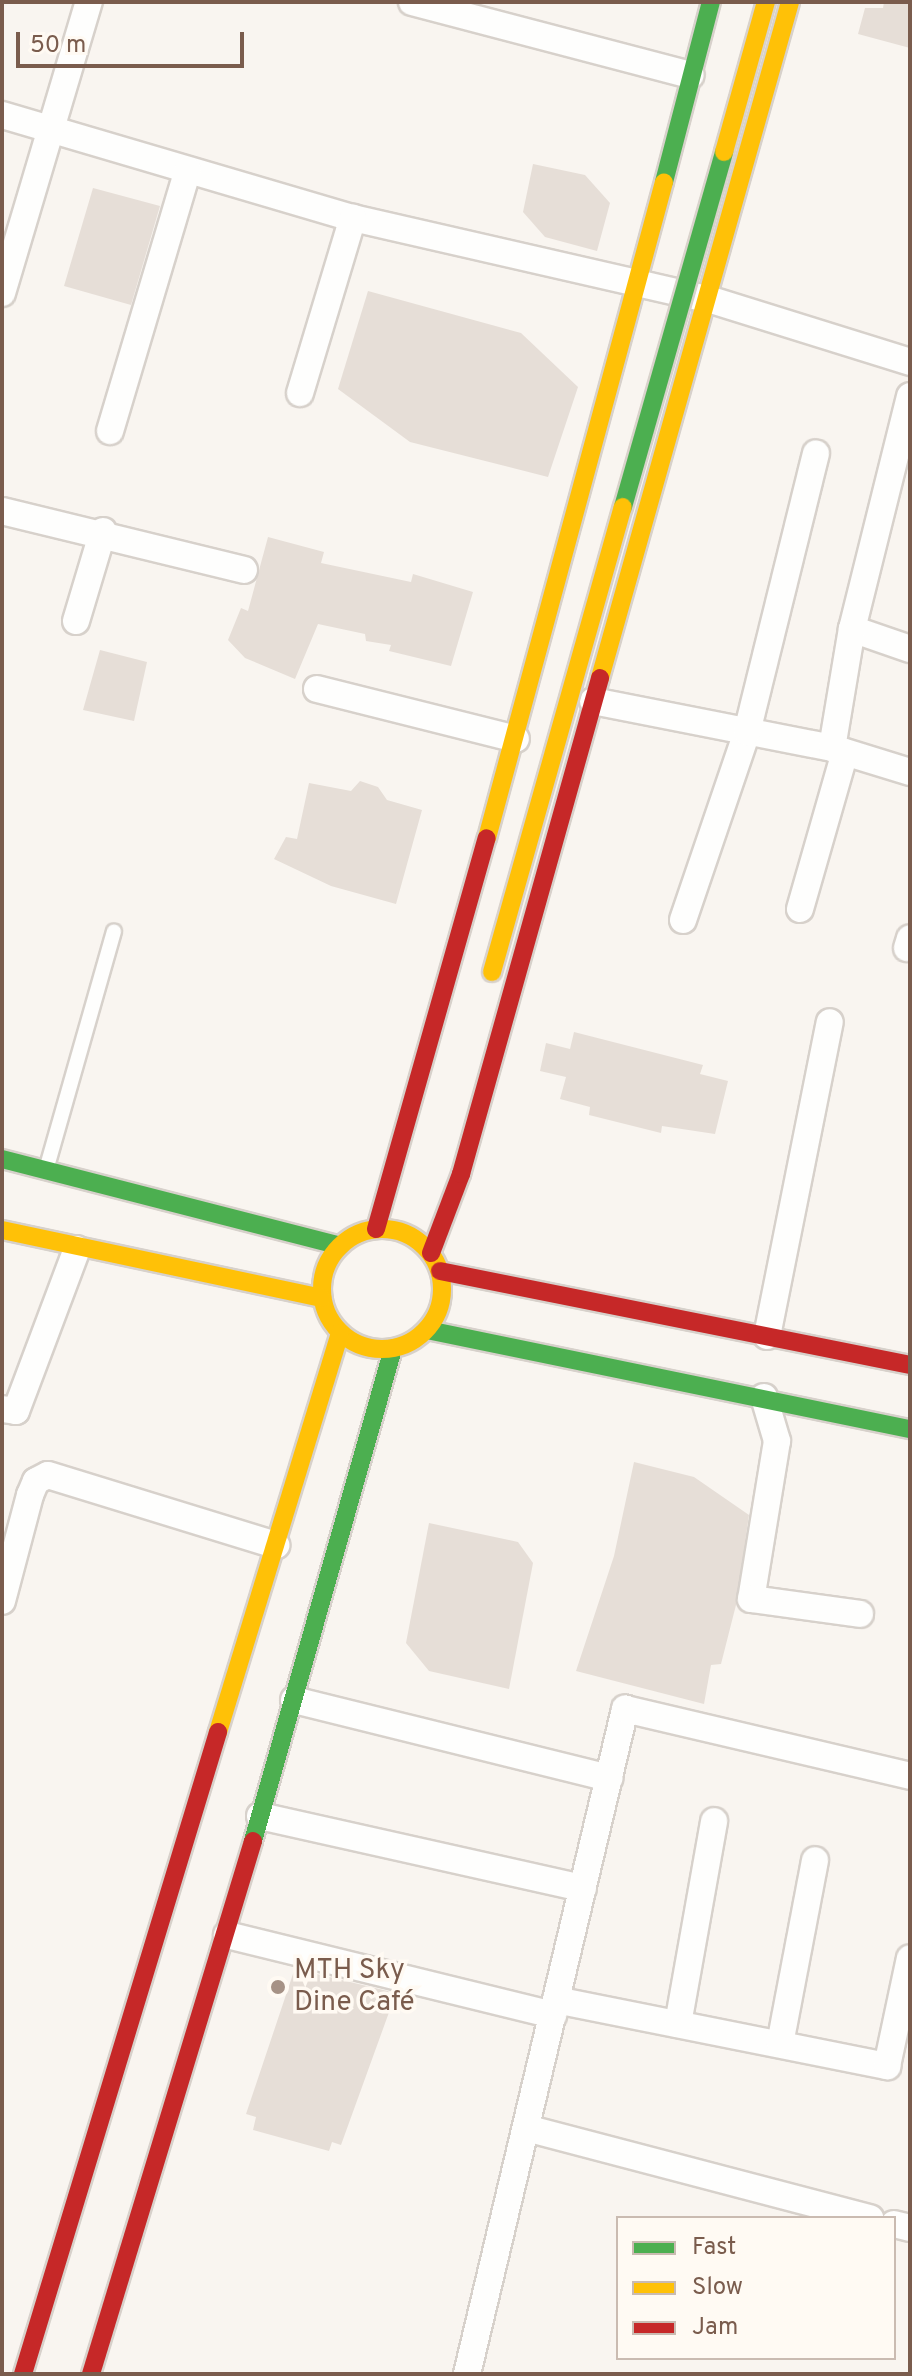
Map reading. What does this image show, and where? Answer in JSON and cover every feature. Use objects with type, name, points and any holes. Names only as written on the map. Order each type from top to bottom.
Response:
[{"type":"street","points":[[2,293],[8,249],[52,130],[89,2]]},
{"type":"street","points":[[412,2],[493,12],[691,75]]},
{"type":"street","points":[[376,1229],[516,739],[711,2]]},
{"type":"street","points":[[490,979],[766,2]]},
{"type":"street","points":[[431,1253],[461,1174],[790,2]]},
{"type":"street","points":[[2,115],[353,218],[708,299],[910,362]]},
{"type":"street","points":[[397,1155],[446,1055],[467,988],[702,152]]},
{"type":"street","points":[[110,431],[188,170]]},
{"type":"street","points":[[300,393],[353,218]]},
{"type":"street","points":[[800,909],[839,750],[852,629],[898,518],[910,396]]},
{"type":"street","points":[[683,920],[747,732],[816,453]]},
{"type":"street","points":[[2,511],[103,531],[244,570]]},
{"type":"street","points":[[76,621],[103,531]]},
{"type":"street","points":[[852,629],[910,649]]},
{"type":"street","points":[[317,689],[516,739]]},
{"type":"street","points":[[593,701],[839,750],[910,772]]},
{"type":"street","points":[[767,1336],[830,1022]]},
{"type":"street","points":[[461,1174],[467,1070]]},
{"type":"street","points":[[2,1159],[340,1246]]},
{"type":"street","points":[[376,1229],[397,1230],[431,1253],[440,1271],[443,1292],[427,1330],[393,1349],[373,1350],[340,1333],[322,1298],[322,1279],[340,1246],[376,1229]]},
{"type":"street","points":[[2,1230],[77,1249],[322,1298]]},
{"type":"street","points":[[2,1409],[16,1411],[77,1249]]},
{"type":"street","points":[[440,1271],[910,1365]]},
{"type":"street","points":[[427,1330],[910,1429]]},
{"type":"street","points":[[23,2374],[340,1333]]},
{"type":"street","points":[[91,2374],[227,1935],[393,1349]]},
{"type":"street","points":[[764,1397],[777,1441],[751,1599],[860,1614]]},
{"type":"street","points":[[2,1601],[30,1495],[48,1475],[276,1545]]},
{"type":"street","points":[[294,1700],[609,1778]]},
{"type":"street","points":[[467,2374],[625,1709],[910,1776]]},
{"type":"street","points":[[260,1816],[583,1888]]},
{"type":"street","points":[[678,2024],[714,1821]]},
{"type":"street","points":[[780,2044],[815,1860]]},
{"type":"street","points":[[227,1935],[554,2008],[678,2024],[887,2066],[910,1958]]},
{"type":"street","points":[[526,2128],[862,2216]]},
{"type":"lane","points":[[46,1171],[114,932]]},
{"type":"building","points":[[884,2],[910,2],[910,48],[858,34],[865,8],[883,8]]},
{"type":"building","points":[[533,164],[585,175],[610,203],[597,251],[545,237],[523,212]]},
{"type":"building","points":[[93,188],[160,206],[131,305],[64,286]]},
{"type":"building","points":[[368,291],[521,333],[578,387],[548,477],[410,442],[338,389]]},
{"type":"building","points":[[268,537],[324,552],[321,563],[411,582],[413,574],[473,592],[451,666],[389,651],[391,645],[366,641],[365,634],[318,624],[295,679],[245,658],[228,640],[241,608],[248,611]]},
{"type":"building","points":[[100,650],[147,662],[134,721],[83,710]]},
{"type":"building","points":[[360,781],[378,787],[387,800],[422,810],[396,904],[331,886],[274,859],[286,837],[297,839],[309,783],[351,791]]},
{"type":"building","points":[[574,1032],[703,1065],[700,1074],[728,1081],[715,1134],[662,1126],[661,1133],[589,1115],[590,1107],[560,1099],[566,1077],[540,1071],[546,1043],[570,1049]]},
{"type":"building","points":[[634,1462],[694,1477],[749,1515],[736,1605],[721,1664],[711,1665],[704,1704],[576,1671],[614,1556]]},
{"type":"building","points":[[429,1523],[518,1542],[533,1563],[509,1689],[429,1671],[406,1643]]},
{"type":"building","points":[[294,1971],[396,1993],[341,2145],[332,2142],[329,2151],[253,2130],[256,2117],[246,2114]]},
{"type":"traffic: fast","points":[[664,182],[711,2]]},
{"type":"traffic: fast","points":[[623,507],[724,152]]},
{"type":"traffic: fast","points":[[2,1159],[340,1246]]},
{"type":"traffic: fast","points":[[427,1330],[910,1429]]},
{"type":"traffic: fast","points":[[253,1841],[393,1349]]},
{"type":"traffic: slow","points":[[724,152],[766,2]]},
{"type":"traffic: slow","points":[[600,678],[790,2]]},
{"type":"traffic: slow","points":[[487,838],[664,182]]},
{"type":"traffic: slow","points":[[492,972],[623,507]]},
{"type":"traffic: slow","points":[[382,1229],[405,1233],[425,1246],[438,1266],[442,1289],[438,1312],[425,1332],[405,1345],[382,1349],[359,1345],[339,1332],[326,1312],[322,1289],[326,1266],[339,1246],[359,1233],[382,1229]]},
{"type":"traffic: slow","points":[[2,1230],[322,1298]]},
{"type":"traffic: slow","points":[[218,1732],[340,1333]]},
{"type":"traffic: jam","points":[[431,1253],[461,1174],[600,678]]},
{"type":"traffic: jam","points":[[376,1229],[487,838]]},
{"type":"traffic: jam","points":[[440,1271],[910,1365]]},
{"type":"traffic: jam","points":[[23,2374],[218,1732]]},
{"type":"traffic: jam","points":[[91,2374],[253,1841]]},
{"type":"place","name":"MTH Sky Dine Café","points":[[278,1987]]}]
